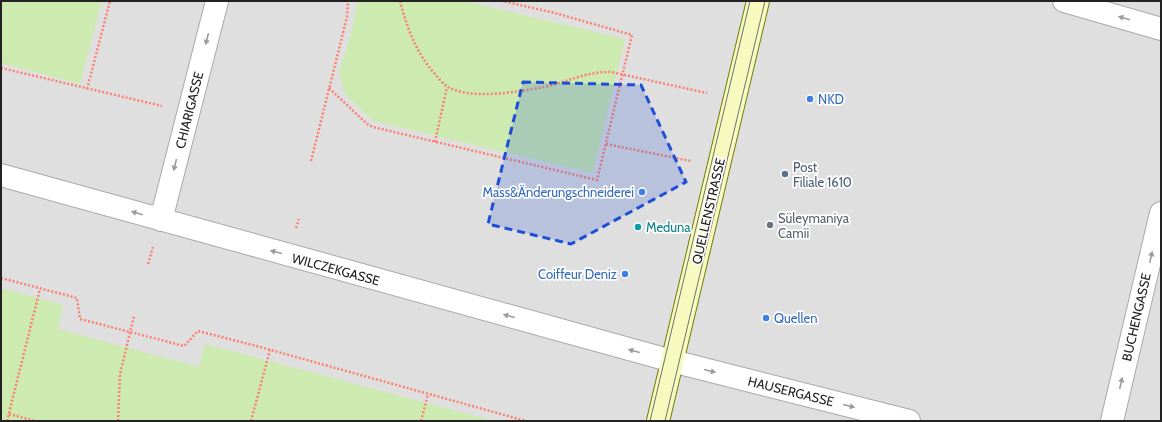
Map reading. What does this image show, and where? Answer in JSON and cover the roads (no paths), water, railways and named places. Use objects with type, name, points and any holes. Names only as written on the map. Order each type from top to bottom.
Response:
[{"type":"street","name":"CHIARIGASSE","points":[[161,220],[217,1]]},
{"type":"street","name":"QUELLENSTRASSE","points":[[658,421],[758,1]]},
{"type":"street","points":[[1064,1],[1161,29]]},
{"type":"street","name":"WILCZEKGASSE","points":[[1,175],[672,362]]},
{"type":"street","name":"BUCHENGASSE","points":[[1112,421],[1161,213]]},
{"type":"street","name":"HAUSERGASSE","points":[[672,362],[909,421]]},
{"type":"tram line","points":[[650,421],[750,1]]},
{"type":"tram line","points":[[665,421],[765,1]]},
{"type":"place","name":"NKD","points":[[810,99]]},
{"type":"place","name":"Post Filiale 1610","points":[[785,174]]},
{"type":"place","name":"Mass&Änderungschneiderei","points":[[642,192]]},
{"type":"place","name":"Süleymaniya Camii","points":[[770,225]]},
{"type":"place","name":"Meduna","points":[[638,227]]},
{"type":"place","name":"Coiffeur Deniz","points":[[625,274]]},
{"type":"place","name":"Quellen","points":[[766,318]]}]
